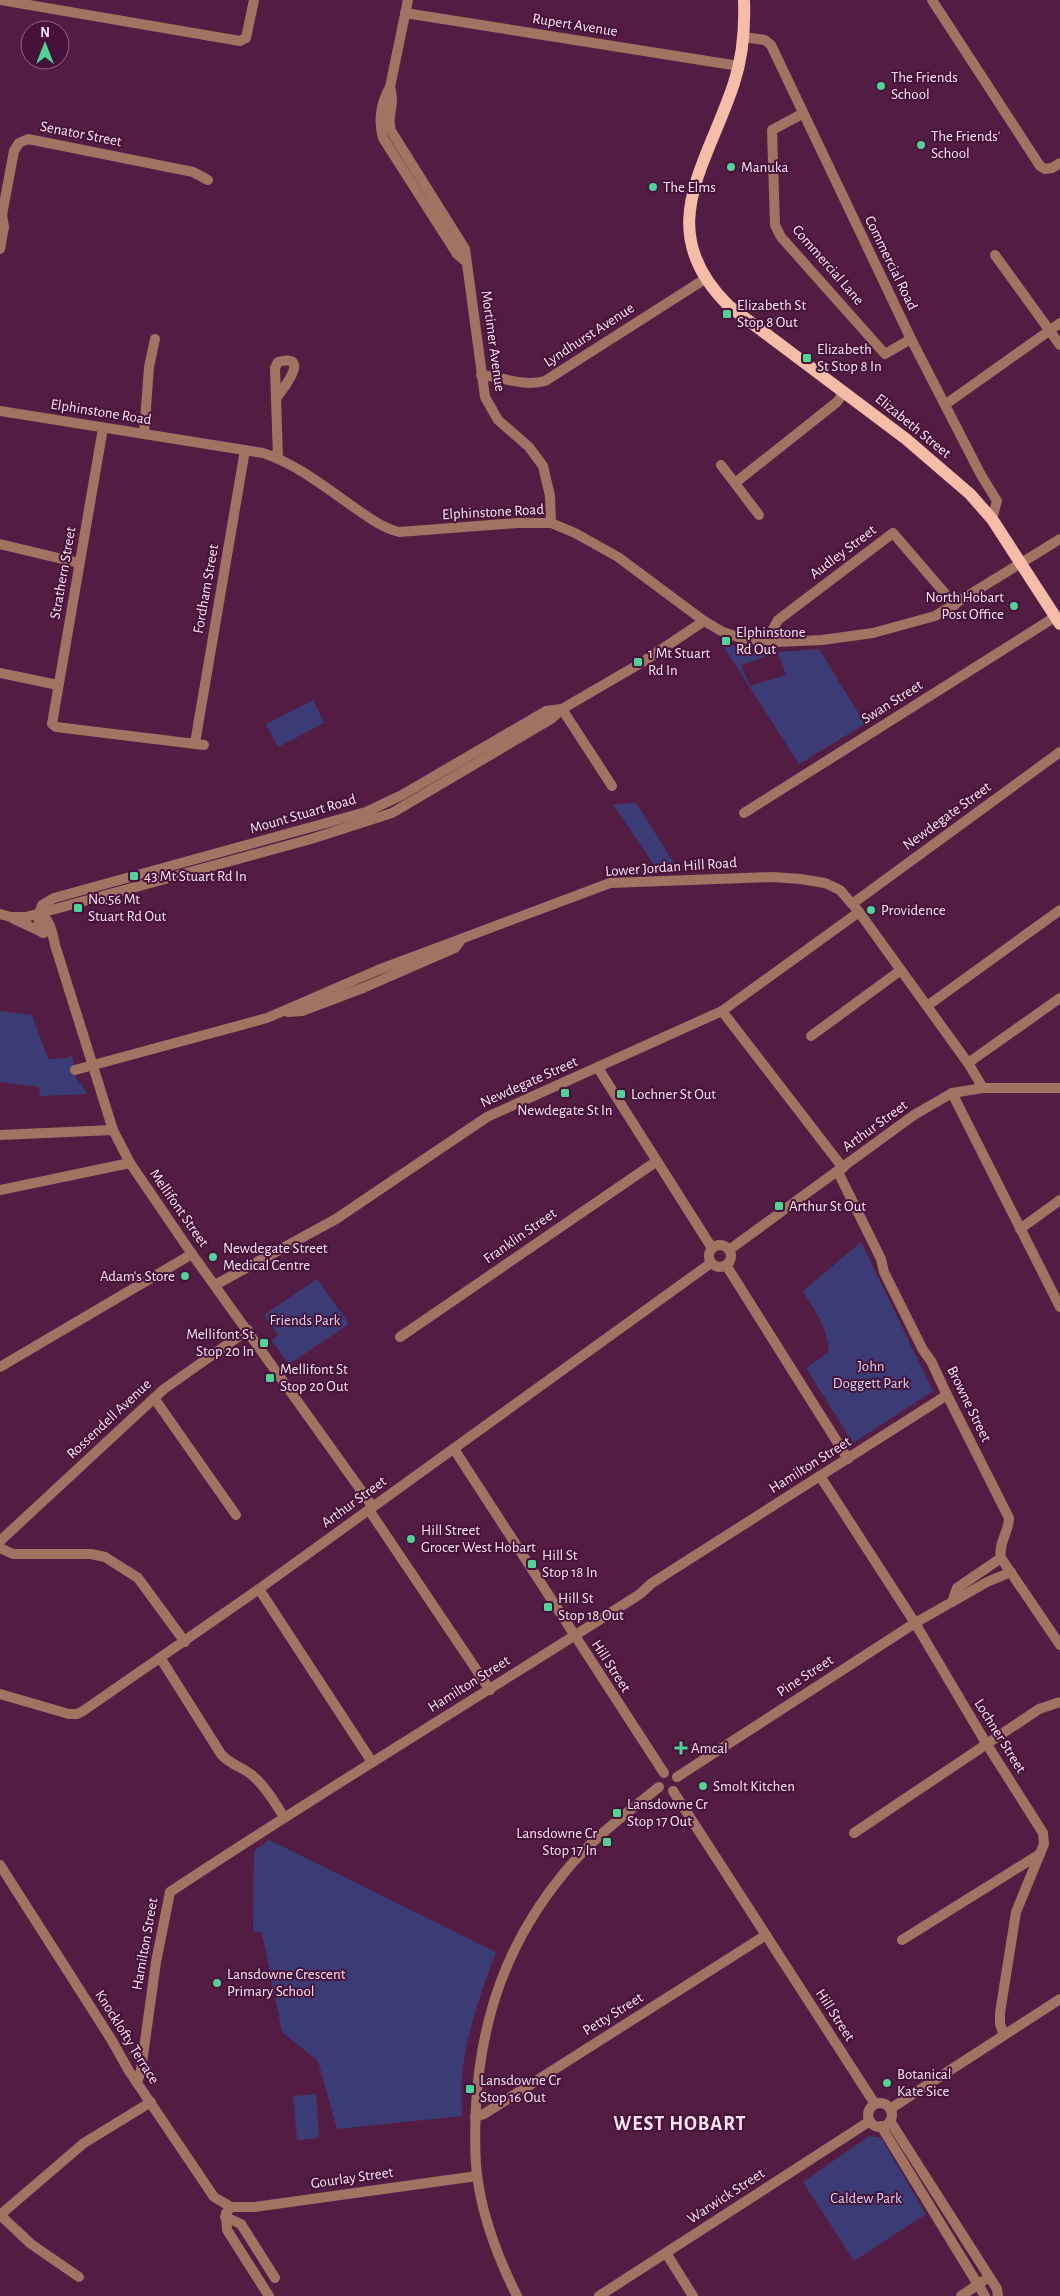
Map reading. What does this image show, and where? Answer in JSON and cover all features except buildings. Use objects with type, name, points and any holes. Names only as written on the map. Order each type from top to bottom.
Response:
[{"type":"main road","name":"Elizabeth Street","points":[[744,0],[743,37],[739,66],[702,162],[689,213],[688,227],[691,247],[697,264],[712,289],[746,320],[906,439],[970,494],[992,519],[1058,620]]},
{"type":"street","points":[[0,0],[240,41],[246,38],[254,0]]},
{"type":"street","name":"Mortimer Avenue","points":[[408,0],[390,86],[385,95],[380,120],[383,138],[457,254],[466,261],[469,271],[485,397],[492,413],[529,447],[543,466],[550,496],[551,523]]},
{"type":"street","points":[[932,0],[1040,166],[1045,169],[1052,168],[1060,163]]},
{"type":"street","name":"Rupert Avenue","points":[[405,13],[739,66]]},
{"type":"street","name":"Commercial Road","points":[[743,37],[769,42],[911,339],[981,475],[997,501],[992,519]]},
{"type":"street","name":"Commercial Lane","points":[[802,114],[772,130],[775,225],[781,237],[885,354],[911,339]]},
{"type":"street","name":"Senator Street","points":[[0,250],[4,228],[1,214],[13,155],[19,143],[28,139],[193,172],[208,180]]},
{"type":"street","points":[[995,255],[1060,345]]},
{"type":"street","name":"Lyndhurst Avenue","points":[[481,375],[526,383],[545,381],[705,279]]},
{"type":"street","points":[[946,404],[1060,323]]},
{"type":"street","points":[[144,434],[149,367],[155,339]]},
{"type":"street","points":[[735,483],[836,402],[844,392]]},
{"type":"street","points":[[276,397],[278,458]]},
{"type":"street","name":"Elphinstone Road","points":[[0,411],[245,450],[278,458],[379,524],[399,532],[518,523],[551,523],[575,533],[618,557],[704,621],[722,632],[741,638],[771,642],[822,640],[872,633],[917,622],[955,605],[1060,539]]},
{"type":"street","name":"Strathern Street","points":[[52,724],[103,428]]},
{"type":"street","name":"Fordham Street","points":[[52,724],[56,727],[199,740],[245,450]]},
{"type":"street","points":[[721,465],[759,515]]},
{"type":"street","name":"Audley Street","points":[[771,642],[772,631],[778,620],[893,533],[955,605]]},
{"type":"street","points":[[0,544],[80,564]]},
{"type":"street","name":"Swan Street","points":[[744,813],[1058,620]]},
{"type":"street","name":"Mount Stuart Road","points":[[0,914],[20,918],[39,913],[42,905],[65,894],[366,812],[402,795],[546,711],[562,709],[642,663],[704,621]]},
{"type":"street","points":[[0,674],[58,685]]},
{"type":"street","points":[[562,709],[612,786]]},
{"type":"street","name":"Newdegate Street","points":[[215,1285],[336,1219],[487,1117],[722,1012],[1060,752]]},
{"type":"street","name":"Lower Jordan Hill Road","points":[[75,1070],[282,1012],[378,970],[610,883],[773,877],[825,883],[840,890],[856,908],[968,1063],[982,1088]]},
{"type":"street","points":[[927,1006],[1060,910]]},
{"type":"street","points":[[39,913],[38,919],[43,933]]},
{"type":"street","name":"Mellifont Street","points":[[39,913],[46,917],[50,924],[113,1130],[130,1163],[371,1508],[490,1690]]},
{"type":"street","name":"Mellifont Street","points":[[11,917],[43,933],[55,945]]},
{"type":"street","points":[[811,1036],[901,970]]},
{"type":"street","points":[[968,1063],[1060,998]]},
{"type":"street","name":"Browne Street","points":[[722,1012],[840,1170],[881,1258],[884,1272],[923,1350],[931,1361],[946,1395],[1009,1518],[1009,1528],[1002,1540],[1001,1558]]},
{"type":"street","points":[[598,1068],[712,1248]]},
{"type":"street","name":"Arthur Street","points":[[729,1250],[914,1115],[952,1093],[982,1088],[1060,1088]]},
{"type":"street","points":[[952,1093],[1060,1306]]},
{"type":"street","points":[[0,1135],[113,1130]]},
{"type":"street","name":"Franklin Street","points":[[400,1338],[657,1161]]},
{"type":"street","points":[[0,1190],[130,1163]]},
{"type":"street","points":[[1020,1229],[1060,1200]]},
{"type":"street","points":[[721,1245],[729,1250],[731,1256],[726,1265],[717,1267],[711,1263],[709,1257],[712,1248],[721,1245]]},
{"type":"street","points":[[0,1367],[192,1254]]},
{"type":"street","name":"Arthur Street","points":[[0,1694],[69,1714],[77,1714],[186,1642],[711,1263]]},
{"type":"street","points":[[726,1265],[848,1459]]},
{"type":"street","name":"Rossendell Avenue","points":[[0,1541],[154,1398],[248,1330]]},
{"type":"street","name":"Hamilton Street","points":[[137,2083],[141,2070],[156,1962],[170,1892],[284,1817],[490,1690],[946,1395]]},
{"type":"street","points":[[154,1398],[236,1515]]},
{"type":"street","name":"Hill Street","points":[[454,1448],[573,1636],[664,1773]]},
{"type":"street","name":"Lochner Street","points":[[820,1476],[914,1623],[1043,1833],[1044,1844],[1016,1912],[1011,1933],[1000,2013],[1000,2024],[1004,2035]]},
{"type":"street","points":[[0,1548],[13,1554],[91,1554],[105,1557],[138,1578],[186,1642]]},
{"type":"street","points":[[1001,1558],[1060,1645]]},
{"type":"street","name":"Pine Street","points":[[952,1602],[957,1588],[1001,1558]]},
{"type":"street","name":"Pine Street","points":[[677,1777],[914,1623],[987,1582],[1011,1572]]},
{"type":"street","points":[[259,1589],[372,1762]]},
{"type":"street","points":[[161,1659],[221,1754],[228,1762],[256,1779],[284,1817]]},
{"type":"street","points":[[854,1833],[1039,1709],[1060,1702]]},
{"type":"street","points":[[669,1772],[677,1777],[677,1786],[673,1791],[665,1792],[659,1787],[659,1778],[664,1773],[669,1772]]},
{"type":"street","points":[[517,2296],[495,2246],[477,2176],[475,2155],[475,2117],[481,2053],[498,1985],[521,1936],[558,1880],[586,1848],[659,1787]]},
{"type":"street","name":"Hill Street","points":[[673,1791],[875,2104]]},
{"type":"street","points":[[902,1940],[1040,1854]]},
{"type":"street","name":"Knocklofty Terrace","points":[[0,1865],[137,2083],[214,2197],[231,2206]]},
{"type":"street","name":"Petty Street","points":[[475,2117],[484,2114],[766,1935]]},
{"type":"street","points":[[890,2109],[1060,1999]]},
{"type":"street","points":[[79,2278],[31,2244],[0,2215],[84,2143],[151,2102]]},
{"type":"street","points":[[875,2104],[885,2104],[890,2109],[892,2115],[885,2124],[875,2125],[870,2120],[869,2112],[875,2104]]},
{"type":"street","name":"Warwick Street","points":[[599,2296],[870,2120]]},
{"type":"street","points":[[885,2124],[989,2277],[998,2293],[986,2296],[977,2285],[885,2124]]},
{"type":"street","name":"Gourlay Street","points":[[231,2206],[254,2207],[477,2176]]},
{"type":"street","points":[[231,2206],[225,2217],[227,2230],[269,2296]]},
{"type":"street","points":[[225,2217],[241,2224],[276,2278]]},
{"type":"street","points":[[666,2253],[693,2296]]},
{"type":"street","points":[[961,2296],[989,2277]]},
{"type":"green space","points":[[720,641],[744,649],[771,652],[771,655],[741,665],[750,686],[786,675],[778,652],[819,649],[865,724],[799,764]]},
{"type":"green space","points":[[313,700],[324,723],[278,747],[266,724]]},
{"type":"green space","points":[[636,803],[679,871],[658,871],[613,804]]},
{"type":"green space","points":[[0,1011],[32,1015],[48,1059],[68,1058],[72,1054],[76,1077],[87,1094],[40,1096],[39,1087],[0,1082]]},
{"type":"green space","name":"John Doggett Park","points":[[861,1242],[933,1391],[853,1443],[806,1368],[829,1352],[823,1327],[803,1291]]},
{"type":"green space","name":"Friends Park","points":[[317,1279],[349,1324],[289,1364],[272,1341],[278,1335],[264,1315]]},
{"type":"green space","points":[[269,1840],[496,1952],[480,1998],[467,2045],[462,2077],[462,2116],[337,2129],[318,2061],[282,2032],[262,1933],[253,1931],[254,1851]]},
{"type":"green space","points":[[316,2094],[319,2138],[297,2140],[293,2096]]},
{"type":"green space","name":"Caldew Park","points":[[869,2136],[881,2138],[926,2214],[854,2261],[803,2182]]},
{"type":"place","name":"The Friends School","points":[[881,86]]},
{"type":"place","name":"The Friends' School","points":[[921,145]]},
{"type":"place","name":"Manuka","points":[[731,167]]},
{"type":"place","name":"The Elms","points":[[653,187]]},
{"type":"place","name":"Elizabeth St Stop 8 Out","points":[[727,314]]},
{"type":"place","name":"Elizabeth St Stop 8 In","points":[[807,358]]},
{"type":"place","name":"North Hobart Post Office","points":[[1014,606]]},
{"type":"place","name":"Elphinstone Rd Out","points":[[726,641]]},
{"type":"place","name":"1 Mt Stuart Rd In","points":[[638,662]]},
{"type":"place","name":"43 Mt Stuart Rd In","points":[[134,876]]},
{"type":"place","name":"No.56 Mt Stuart Rd Out","points":[[78,908]]},
{"type":"place","name":"Providence","points":[[871,910]]},
{"type":"place","name":"Newdegate St In","points":[[565,1093]]},
{"type":"place","name":"Lochner St Out","points":[[621,1094]]},
{"type":"place","name":"Arthur St Out","points":[[779,1206]]},
{"type":"place","name":"Newdegate Street Medical Centre","points":[[213,1257]]},
{"type":"place","name":"Adam's Store","points":[[185,1276]]},
{"type":"place","name":"Mellifont St Stop 20 In","points":[[264,1343]]},
{"type":"place","name":"Mellifont St Stop 20 Out","points":[[270,1378]]},
{"type":"place","name":"Hill Street Grocer West Hobart","points":[[411,1539]]},
{"type":"place","name":"Hill St Stop 18 In","points":[[532,1564]]},
{"type":"place","name":"Hill St Stop 18 Out","points":[[548,1607]]},
{"type":"place","name":"Amcal","points":[[681,1748]]},
{"type":"place","name":"Smolt Kitchen","points":[[703,1786]]},
{"type":"place","name":"Lansdowne Cr Stop 17 Out","points":[[617,1813]]},
{"type":"place","name":"Lansdowne Cr Stop 17 In","points":[[607,1842]]},
{"type":"place","name":"Lansdowne Crescent Primary School","points":[[217,1983]]},
{"type":"place","name":"Botanical Kate Sice","points":[[887,2083]]},
{"type":"place","name":"Lansdowne Cr Stop 16 Out","points":[[470,2089]]},
{"type":"district","name":"WEST HOBART","points":[[680,2124]]}]
